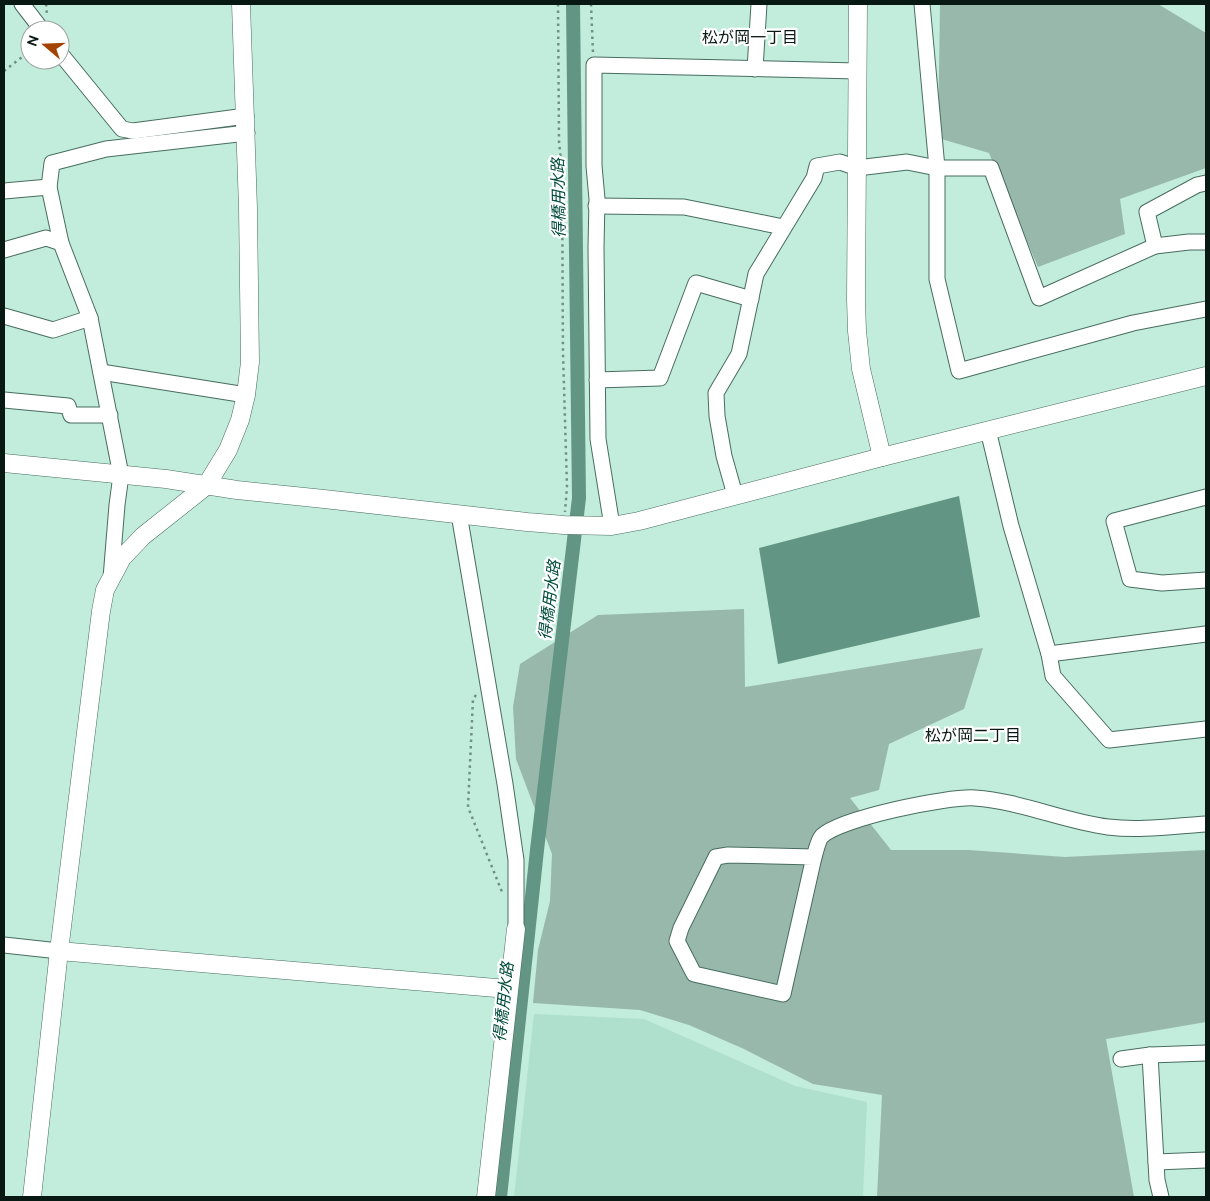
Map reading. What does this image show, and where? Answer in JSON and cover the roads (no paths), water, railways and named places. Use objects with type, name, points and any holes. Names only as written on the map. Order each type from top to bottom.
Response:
[{"type":"street","points":[[22,4],[34,20]]},
{"type":"street","points":[[32,1197],[59,951],[105,590],[122,558],[143,536],[206,486],[228,450],[240,420],[246,395],[250,362],[246,124],[241,4]]},
{"type":"street","points":[[754,68],[759,4]]},
{"type":"street","points":[[858,4],[856,300],[858,348],[865,387],[882,457]]},
{"type":"street","points":[[922,4],[937,168],[937,279],[959,371],[1132,323],[1206,309]]},
{"type":"street","points":[[612,526],[598,439],[597,199],[594,166],[594,64],[858,71]]},
{"type":"street","points":[[70,65],[122,130],[133,131],[246,124]]},
{"type":"street","points":[[111,578],[121,475],[90,318],[61,243],[49,187],[52,163],[106,149],[246,124]]},
{"type":"street","points":[[735,496],[724,456],[717,416],[716,393],[739,354],[756,274],[814,178],[817,166],[840,162],[857,168],[907,162],[937,168],[990,168],[1039,298],[1155,246],[1206,242]]},
{"type":"street","points":[[1155,246],[1146,212],[1197,185],[1206,183]]},
{"type":"street","points":[[4,191],[49,187]]},
{"type":"street","points":[[596,206],[684,207],[783,227]]},
{"type":"street","points":[[4,250],[46,238],[61,243]]},
{"type":"street","points":[[597,380],[660,378],[696,283],[751,299]]},
{"type":"street","points":[[4,316],[53,330],[90,318]]},
{"type":"street","points":[[101,372],[246,395]]},
{"type":"street","points":[[4,463],[166,479],[246,491],[459,514],[567,525],[612,526],[639,521],[882,457],[1206,376]]},
{"type":"street","points":[[4,400],[68,406],[71,415],[110,415]]},
{"type":"street","points":[[988,430],[1011,526],[1049,654],[1053,676],[1109,740],[1206,729]]},
{"type":"street","points":[[1206,498],[1114,522],[1130,579],[1162,583],[1206,580]]},
{"type":"street","points":[[459,514],[506,784],[516,860],[516,929],[486,1197]]},
{"type":"street","points":[[1049,654],[1206,634]]},
{"type":"street","points":[[814,857],[728,855],[716,857],[677,941],[694,974],[783,994],[814,857],[821,837],[838,826],[884,813],[952,799],[974,798],[1109,827],[1136,828],[1206,824]]},
{"type":"street","points":[[4,945],[508,989]]},
{"type":"street","points":[[1121,1059],[1150,1055],[1206,1054]]},
{"type":"street","points":[[1150,1055],[1157,1180],[1160,1197]]},
{"type":"street","points":[[1156,1162],[1206,1160]]},
{"type":"waterway","name":"得橋用水路","points":[[500,1197],[537,850],[579,498],[573,4]]},
{"type":"district","name":"松が岡一丁目","points":[[750,37]]},
{"type":"district","name":"松が岡二丁目","points":[[973,735]]}]
